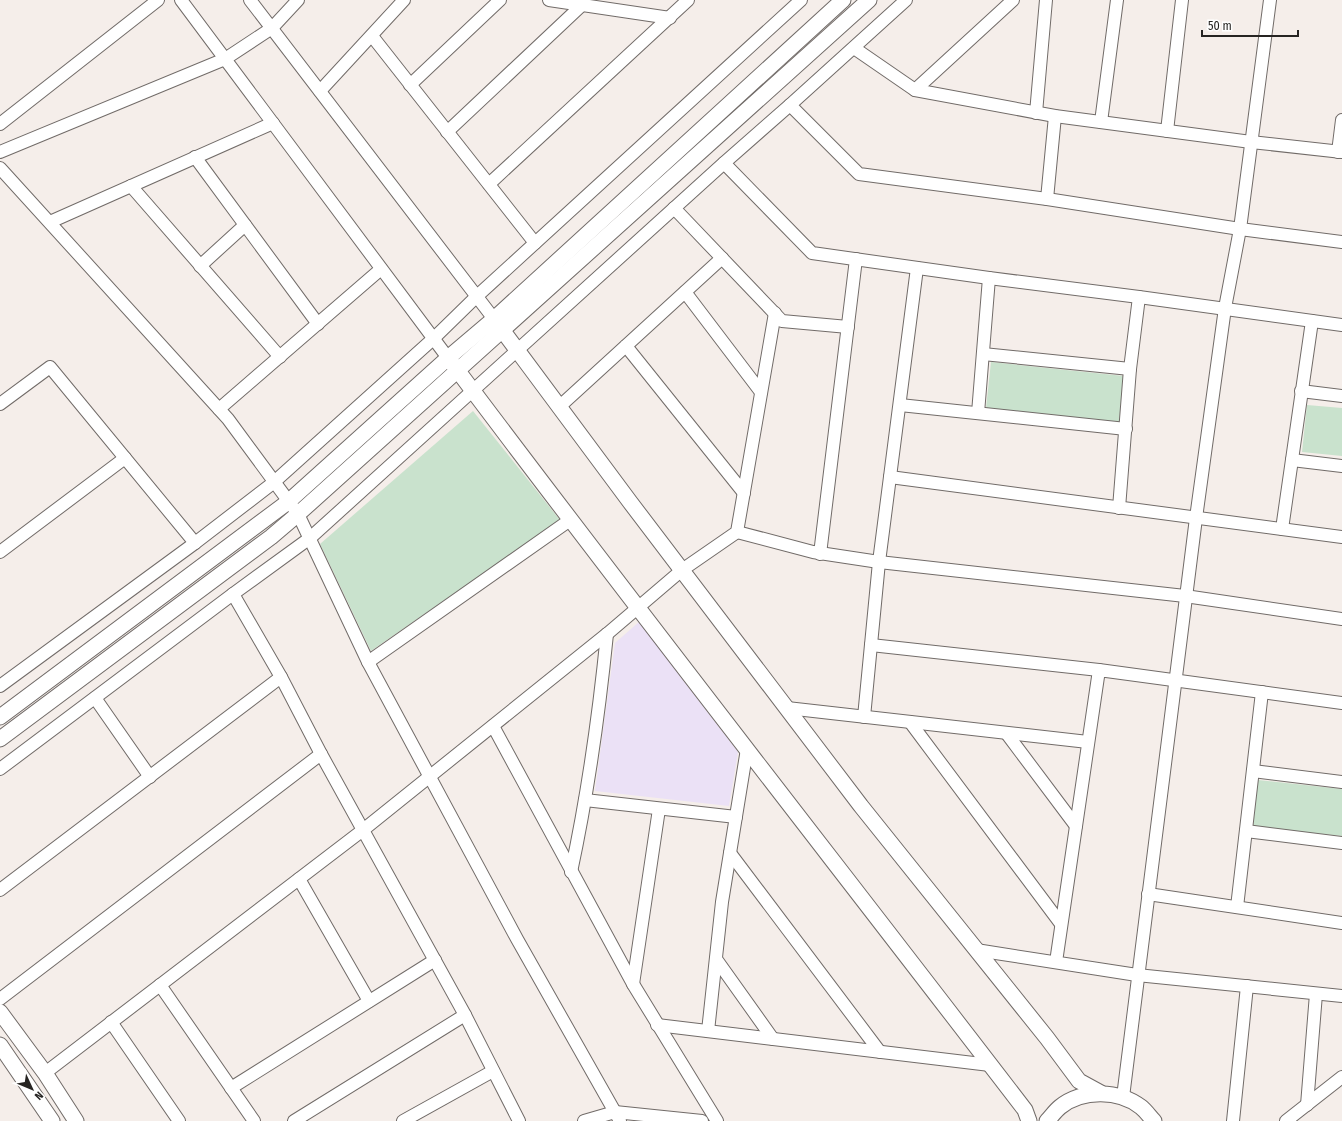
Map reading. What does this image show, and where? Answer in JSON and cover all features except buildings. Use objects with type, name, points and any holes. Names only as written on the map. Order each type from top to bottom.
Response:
[{"type":"street","points":[[0,124],[158,0]]},
{"type":"street","points":[[181,0],[433,339],[570,520],[1025,1110],[1028,1121]]},
{"type":"street","points":[[250,0],[436,241],[476,297],[861,806],[1079,1081],[1101,1093],[1123,1097],[1142,1107],[1154,1121]]},
{"type":"street","points":[[0,152],[225,59],[272,28],[298,0]]},
{"type":"street","points":[[320,91],[404,0]]},
{"type":"street","points":[[410,85],[500,0]]},
{"type":"street","points":[[549,0],[670,18]]},
{"type":"street","points":[[489,184],[688,0]]},
{"type":"street","points":[[0,686],[194,543],[273,482],[433,339],[476,297],[801,0]]},
{"type":"street","points":[[0,739],[271,537],[298,514],[458,371],[498,325],[843,0]]},
{"type":"street","points":[[0,717],[288,502],[448,358],[498,325],[870,0]]},
{"type":"street","points":[[0,769],[310,538],[518,351],[724,162],[790,105],[906,0]]},
{"type":"street","points":[[916,90],[1013,0]]},
{"type":"street","points":[[1036,113],[1046,0]]},
{"type":"street","points":[[1102,122],[1117,0]]},
{"type":"street","points":[[1167,131],[1182,0]]},
{"type":"street","points":[[1123,1097],[1137,975],[1176,680],[1185,596],[1225,308],[1240,229],[1270,0]]},
{"type":"street","points":[[448,132],[582,5]]},
{"type":"street","points":[[372,36],[535,243]]},
{"type":"street","points":[[854,48],[916,90],[1055,116],[1251,142],[1340,152],[1342,120]]},
{"type":"street","points":[[790,105],[859,174],[1047,198],[1240,229],[1342,242]]},
{"type":"street","points":[[1047,198],[1055,116]]},
{"type":"street","points":[[50,222],[273,123]]},
{"type":"street","points":[[195,157],[318,324]]},
{"type":"street","points":[[724,162],[812,252],[856,260],[1342,324]]},
{"type":"street","points":[[0,168],[219,410],[298,514],[368,662],[517,939],[617,1117]]},
{"type":"street","points":[[131,186],[280,357]]},
{"type":"street","points":[[674,208],[782,321],[848,327]]},
{"type":"street","points":[[200,266],[245,225]]},
{"type":"street","points":[[559,407],[722,258]]},
{"type":"street","points":[[820,554],[856,260]]},
{"type":"street","points":[[864,717],[879,562],[917,268]]},
{"type":"street","points":[[219,410],[381,269]]},
{"type":"street","points":[[978,413],[989,278]]},
{"type":"street","points":[[685,292],[761,392]]},
{"type":"street","points":[[1119,508],[1130,369],[1140,297]]},
{"type":"street","points":[[45,1073],[363,830],[607,634],[682,570],[737,532],[775,313]]},
{"type":"street","points":[[1282,529],[1312,321]]},
{"type":"street","points":[[626,346],[744,493]]},
{"type":"street","points":[[983,354],[1130,369]]},
{"type":"street","points":[[0,404],[50,367],[194,543]]},
{"type":"street","points":[[1302,392],[1342,396]]},
{"type":"street","points":[[900,406],[1126,429]]},
{"type":"street","points":[[0,552],[125,458]]},
{"type":"street","points":[[1292,460],[1342,466]]},
{"type":"street","points":[[890,477],[1342,537]]},
{"type":"street","points":[[368,662],[570,520]]},
{"type":"street","points":[[737,532],[820,554],[879,562],[1185,596],[1342,619]]},
{"type":"street","points":[[233,594],[281,677],[321,754],[465,1015],[519,1121]]},
{"type":"street","points":[[571,872],[585,800],[607,634]]},
{"type":"street","points":[[871,645],[1099,670],[1342,703]]},
{"type":"street","points":[[1056,962],[1099,670]]},
{"type":"street","points":[[0,890],[281,677]]},
{"type":"street","points":[[1237,907],[1262,692]]},
{"type":"street","points":[[95,698],[150,777]]},
{"type":"street","points":[[787,708],[1088,742]]},
{"type":"street","points":[[910,722],[1062,924]]},
{"type":"street","points":[[493,726],[633,984],[716,1121]]},
{"type":"street","points":[[1007,734],[1076,826]]},
{"type":"street","points":[[708,1031],[722,902],[747,749]]},
{"type":"street","points":[[0,999],[321,754]]},
{"type":"street","points":[[1253,771],[1342,782]]},
{"type":"street","points":[[585,800],[736,817]]},
{"type":"street","points":[[633,984],[659,809]]},
{"type":"street","points":[[1246,831],[1342,843]]},
{"type":"street","points":[[730,853],[880,1052]]},
{"type":"street","points":[[299,879],[369,1001]]},
{"type":"street","points":[[1148,894],[1342,923]]},
{"type":"street","points":[[976,950],[1137,975],[1342,996]]},
{"type":"street","points":[[716,959],[773,1039]]},
{"type":"street","points":[[232,1088],[435,960]]},
{"type":"street","points":[[160,985],[254,1121]]},
{"type":"street","points":[[1234,1121],[1247,986]]},
{"type":"street","points":[[1307,1104],[1316,994]]},
{"type":"street","points":[[0,1012],[45,1073],[76,1121]]},
{"type":"street","points":[[294,1121],[465,1015]]},
{"type":"street","points":[[111,1022],[179,1121]]},
{"type":"street","points":[[657,1025],[990,1065]]},
{"type":"street","points":[[0,1045],[52,1121]]},
{"type":"street","points":[[403,1121],[493,1071]]},
{"type":"street","points":[[1286,1121],[1342,1077]]},
{"type":"street","points":[[1047,1121],[1060,1107],[1080,1096],[1101,1093]]},
{"type":"street","points":[[584,1121],[617,1117],[702,1121]]},
{"type":"shaded area","points":[[639,622],[738,752],[729,806],[595,791],[615,643]]},
{"type":"green space","points":[[991,362],[1124,376],[1119,422],[986,408]]},
{"type":"green space","points":[[1307,405],[1342,408],[1342,456],[1302,452]]},
{"type":"green space","points":[[473,411],[560,520],[371,651],[320,544]]},
{"type":"green space","points":[[1258,780],[1342,789],[1342,836],[1253,827]]}]
